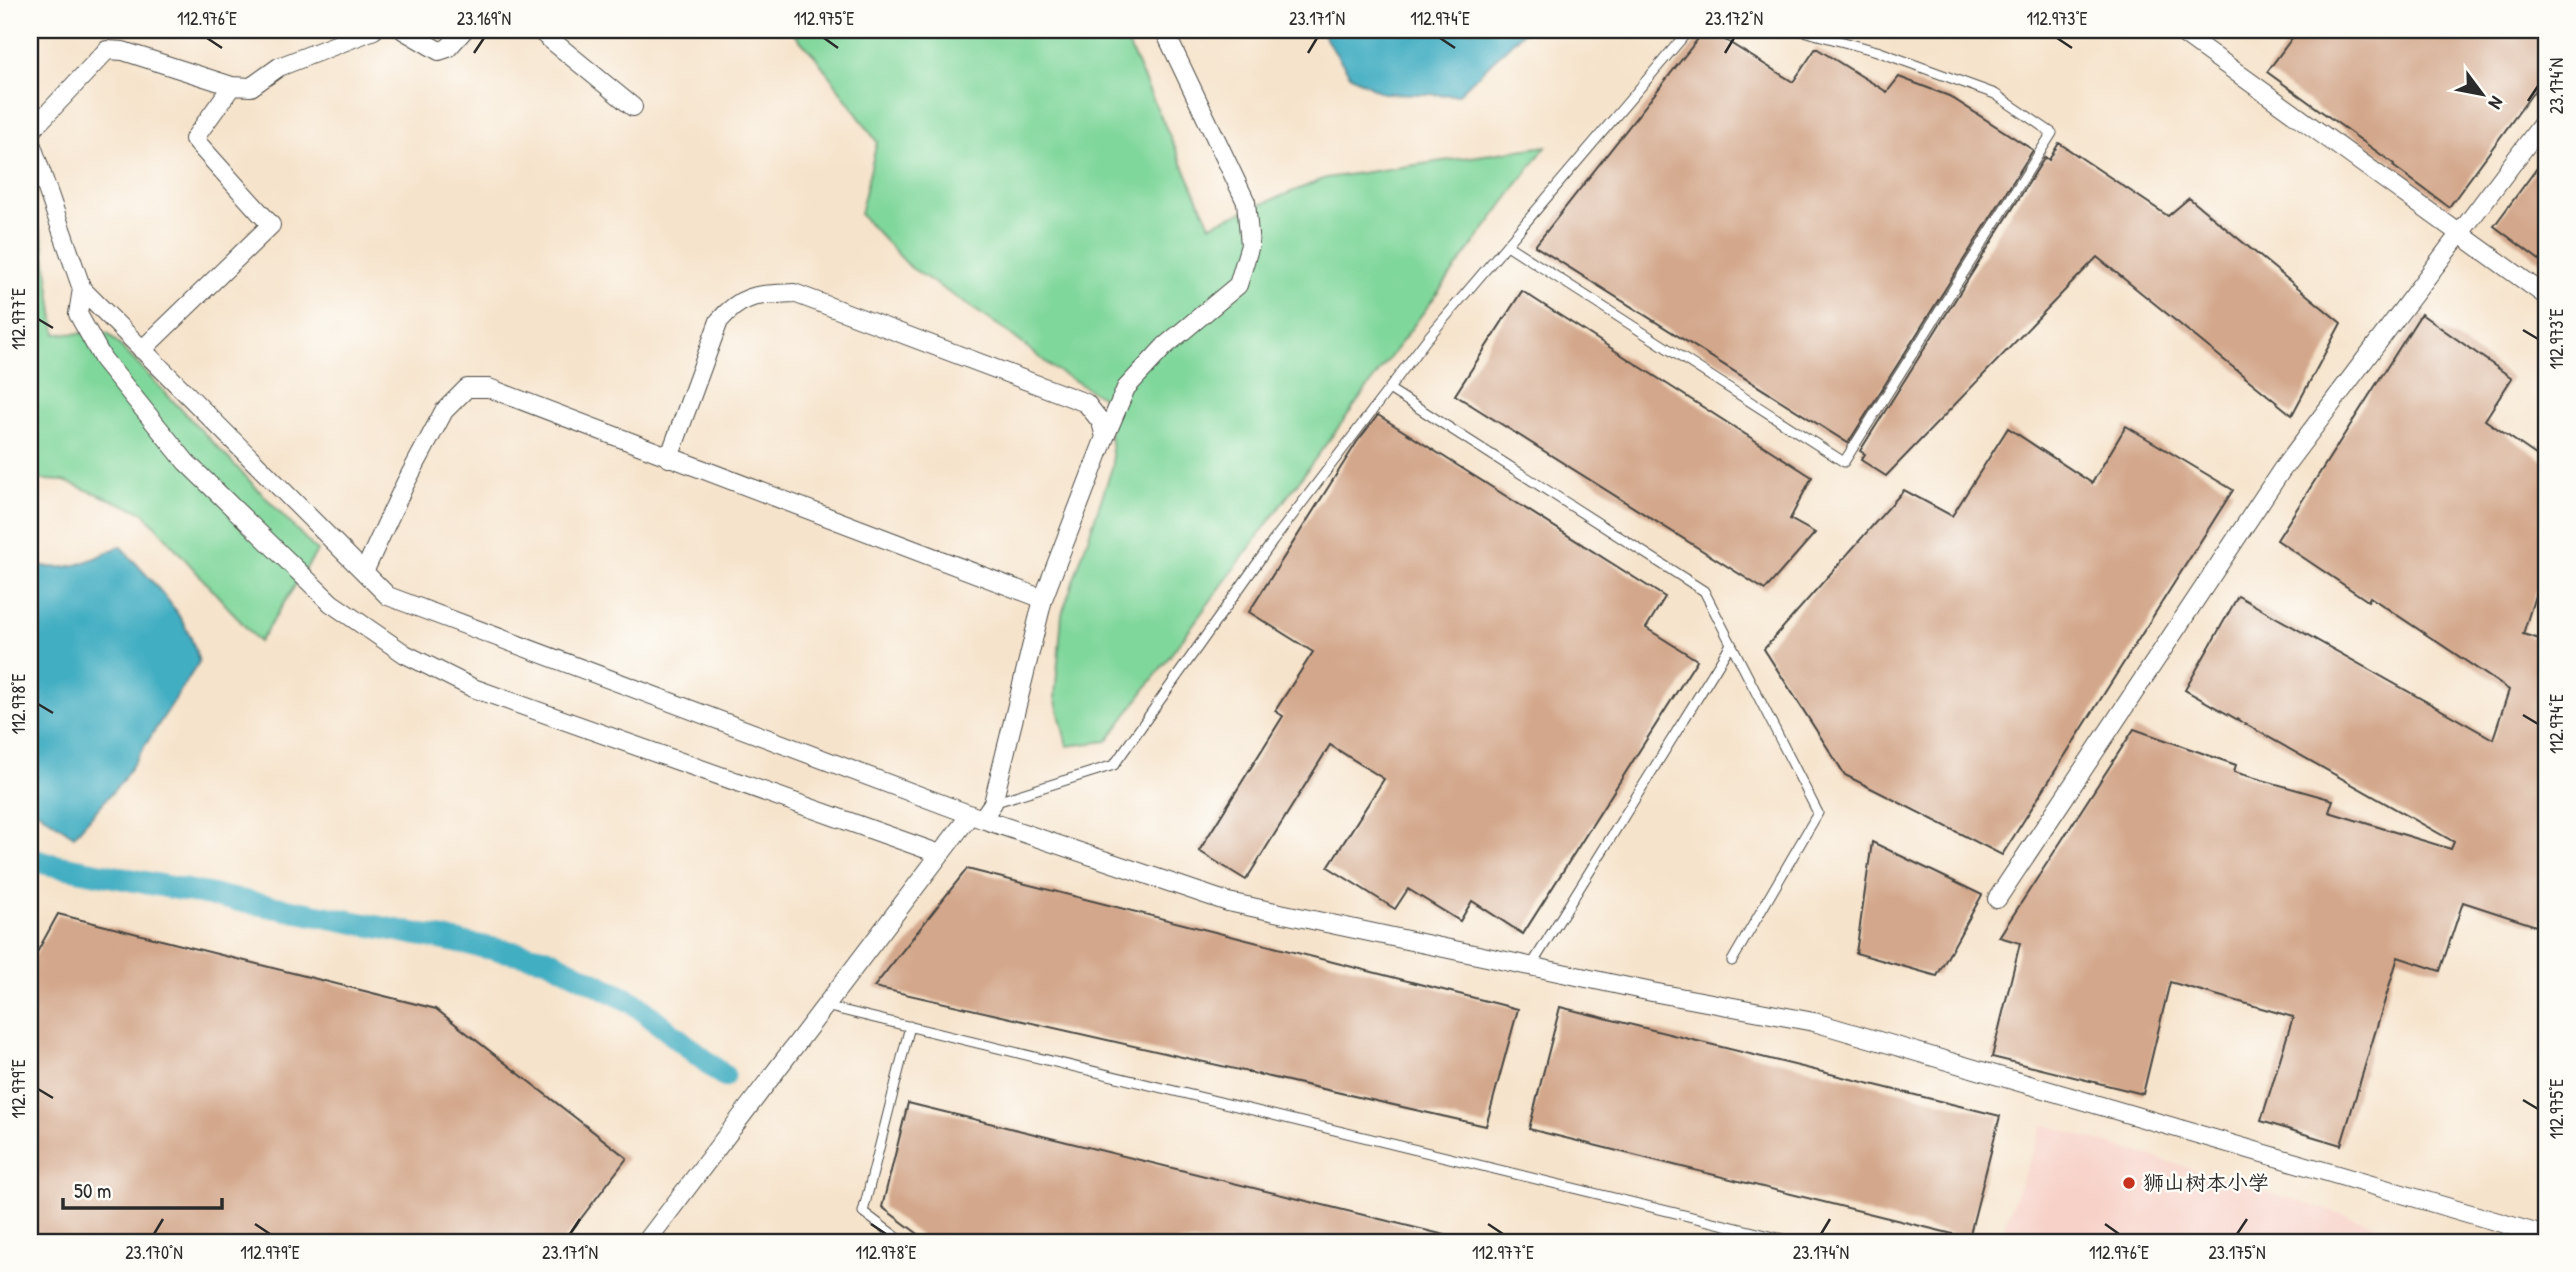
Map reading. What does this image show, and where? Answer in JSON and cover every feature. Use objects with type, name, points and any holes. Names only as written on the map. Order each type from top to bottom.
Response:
[{"type":"street","points":[[30,132],[107,50],[123,51],[232,86],[251,87],[279,67],[374,30]]},
{"type":"street","points":[[403,30],[439,51],[448,48],[464,30]]},
{"type":"street","points":[[539,30],[633,107]]},
{"type":"street","points":[[646,1242],[940,854],[993,803],[1043,599],[1104,437],[1126,388],[1165,346],[1238,285],[1250,245],[1246,202],[1164,30]]},
{"type":"street","points":[[2178,30],[2546,296]]},
{"type":"street","points":[[142,350],[271,225],[194,139],[232,86]]},
{"type":"street","points":[[1997,899],[2281,471],[2546,119]]},
{"type":"street","points":[[30,140],[82,289],[388,596],[976,817],[1228,902],[1814,1022],[2546,1236]]},
{"type":"street","points":[[82,289],[78,314],[103,359],[186,462],[331,603],[405,654],[473,688],[940,854]]},
{"type":"street","points":[[669,458],[719,321],[732,305],[756,296],[794,293],[1086,403],[1101,422],[1104,437]]},
{"type":"street","points":[[364,572],[405,484],[444,411],[467,388],[489,388],[1043,599]]},
{"type":"lane","points":[[993,803],[1114,765],[1273,541],[1426,340],[1689,30]]},
{"type":"lane","points":[[1507,245],[1844,462],[2052,133],[1995,94],[1877,51],[1799,30]]},
{"type":"lane","points":[[1389,389],[1704,591],[1818,813],[1732,961]]},
{"type":"lane","points":[[1531,966],[1731,644]]},
{"type":"lane","points":[[825,1006],[1795,1242]]},
{"type":"lane","points":[[903,1242],[863,1212],[909,1026]]},
{"type":"shaded area","name":"狮山树本小学","points":[[2043,1124],[2434,1242],[1998,1242]]},
{"type":"green space","points":[[790,30],[1116,30],[1128,44],[1210,225],[1326,178],[1546,146],[1107,741],[1067,746],[1055,697],[1062,614],[1113,465],[1107,400],[1053,368],[1004,329],[910,267],[860,214],[877,142],[815,56]]},
{"type":"green space","points":[[30,205],[43,240],[56,334],[108,333],[317,551],[259,642],[143,512],[64,481],[30,479]]},
{"type":"water","points":[[1320,30],[1525,30],[1458,95],[1382,93],[1351,76]]},
{"type":"water","points":[[120,546],[178,614],[194,645],[199,662],[122,781],[74,836],[30,806],[30,561],[41,566],[76,565]]},
{"type":"building","points":[[1705,30],[1793,82],[1816,48],[1887,92],[1899,77],[1949,96],[2033,150],[1848,443],[1535,246]]},
{"type":"building","points":[[2298,30],[2546,30],[2546,75],[2449,207],[2267,72]]},
{"type":"building","points":[[2059,143],[2168,216],[2189,198],[2341,323],[2292,415],[2097,257],[1886,476],[1861,460],[1865,454],[1860,451],[2045,157],[2049,160]]},
{"type":"building","points":[[2546,156],[2546,265],[2494,226]]},
{"type":"building","points":[[1522,291],[1812,477],[1790,519],[1815,533],[1765,590],[1455,395]]},
{"type":"building","points":[[2421,314],[2512,378],[2485,420],[2546,462],[2546,561],[2523,634],[2546,641],[2546,905],[2539,927],[2463,902],[2440,971],[2398,957],[2341,1145],[2261,1121],[2293,1017],[2170,982],[2143,1094],[1992,1057],[2020,943],[1999,937],[2134,729],[2236,765],[2234,772],[2333,800],[2329,812],[2451,849],[2454,842],[2185,690],[2238,596],[2493,739],[2509,690],[2370,597],[2368,601],[2277,540]]},
{"type":"building","points":[[1378,415],[1665,597],[1646,628],[1697,660],[1523,934],[1472,901],[1460,921],[1408,889],[1395,909],[1328,867],[1384,779],[1330,745],[1246,880],[1199,851],[1283,716],[1275,711],[1313,652],[1249,612],[1357,442]]},
{"type":"building","points":[[2126,426],[2233,490],[2002,855],[1845,775],[1764,649],[1904,490],[1952,516],[2008,428],[2092,483]]},
{"type":"building","points":[[1872,842],[1982,895],[1937,976],[1856,953]]},
{"type":"building","points":[[967,869],[1518,1009],[1486,1126],[874,987]]},
{"type":"building","points":[[58,914],[436,1009],[627,1158],[563,1242],[30,1242],[30,965]]},
{"type":"building","points":[[1560,1007],[2000,1116],[1969,1238],[1529,1129]]},
{"type":"building","points":[[908,1103],[1449,1236],[1448,1242],[929,1242],[882,1207]]},
{"type":"waterway","points":[[30,859],[547,959],[634,1003],[724,1076]]},
{"type":"place","name":"狮山树本小学","points":[[2129,1183]]}]
